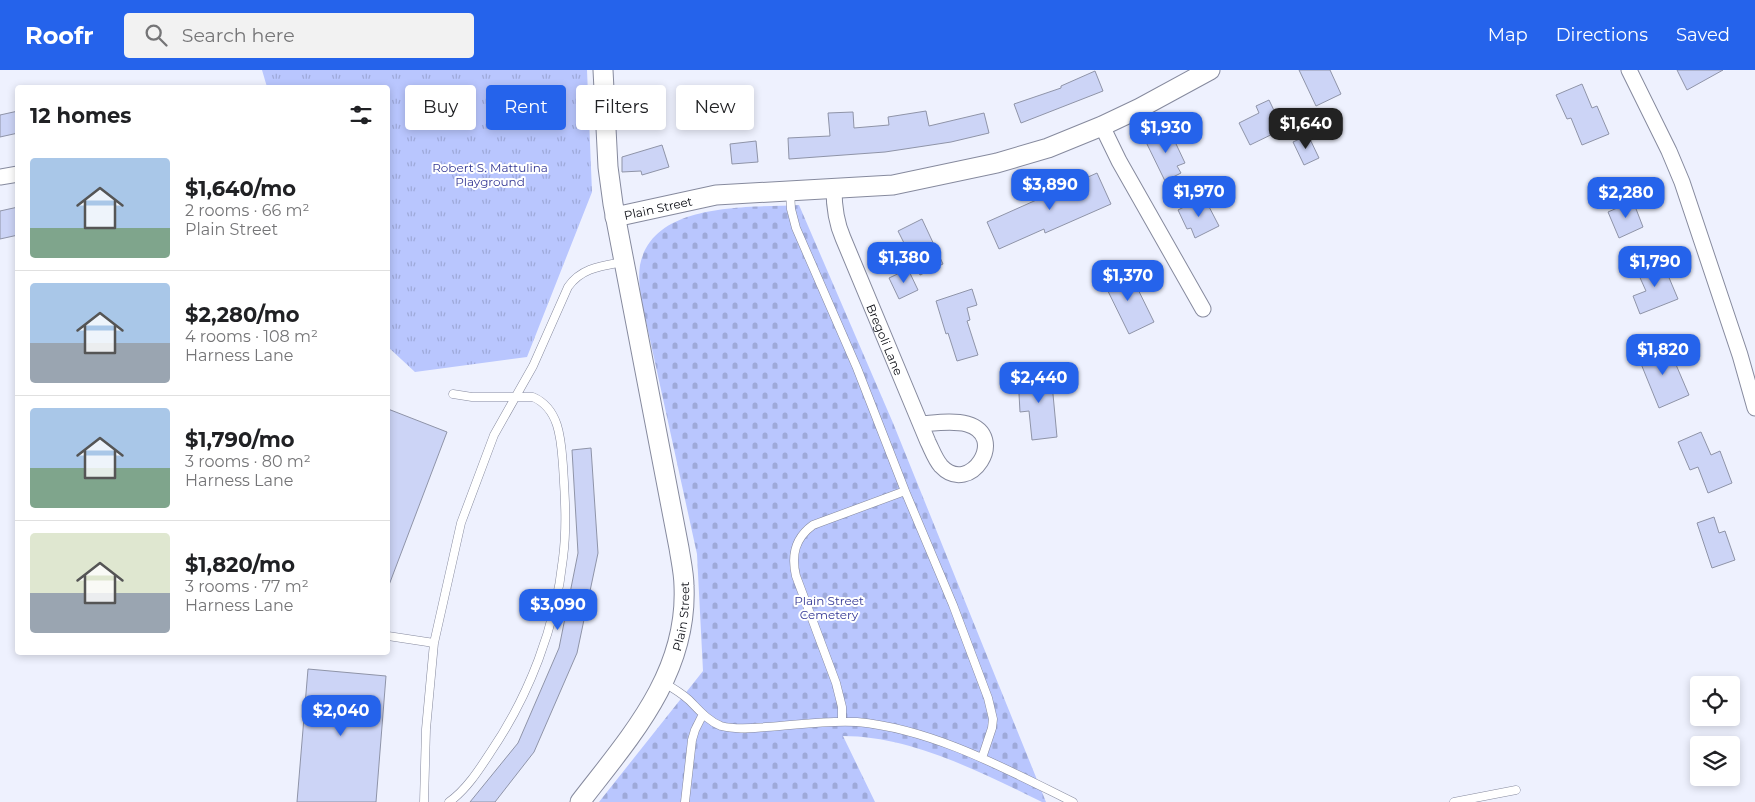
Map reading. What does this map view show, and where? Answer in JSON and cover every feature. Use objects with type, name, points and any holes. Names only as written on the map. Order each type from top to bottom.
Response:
[{"type":"street","points":[[603,70],[608,167],[615,217]]},
{"type":"street","name":"Plain Street","points":[[580,802],[641,721],[664,684],[672,663],[681,627],[684,586],[673,514],[615,217],[716,195],[893,185],[997,163],[1048,148],[1102,126],[1140,108],[1210,70]]},
{"type":"street","points":[[1629,70],[1682,182],[1740,355],[1755,408]]},
{"type":"street","points":[[1102,126],[1119,161],[1203,309]]},
{"type":"street","points":[[0,177],[15,174]]},
{"type":"street","name":"Bregoli Lane","points":[[834,189],[835,210],[839,229],[921,424],[933,452],[942,466],[949,471],[961,474],[974,470],[983,460],[985,444],[980,433],[974,427],[965,424],[921,424]]},
{"type":"lane","points":[[790,191],[791,209],[796,228],[851,355],[953,605],[988,698],[993,719],[982,758]]},
{"type":"lane","points":[[424,802],[426,728],[434,643],[461,523],[494,436],[533,366],[572,281],[586,270],[623,262]]},
{"type":"lane","points":[[449,802],[459,794],[484,763],[506,728],[525,690],[541,651],[561,577],[565,542],[565,502],[562,464],[557,427],[552,411],[541,400],[533,397],[472,398],[453,394]]},
{"type":"lane","points":[[842,722],[842,707],[836,683],[796,576],[794,549],[801,535],[813,525],[905,491]]},
{"type":"lane","points":[[390,636],[434,643]]},
{"type":"lane","points":[[664,684],[681,694],[703,714],[719,725],[738,728],[842,722],[867,723],[906,731],[982,758],[1073,802]]},
{"type":"lane","points":[[685,802],[692,740],[703,714]]},
{"type":"lane","points":[[1454,802],[1516,790]]},
{"type":"green space","name":"Robert S. Mattulina Playground","points":[[262,70],[587,70],[588,85],[576,85],[576,130],[589,130],[592,192],[527,357],[415,372],[390,349],[390,85],[266,85]]},
{"type":"green space","name":"Plain Street Cemetery","points":[[799,205],[893,423],[1046,802],[1042,802],[971,768],[920,749],[895,742],[843,736],[875,802],[599,802],[703,671],[697,554],[642,303],[639,280],[640,265],[649,244],[663,229],[683,219],[706,212],[730,208]]},
{"type":"building","points":[[1299,70],[1330,70],[1341,94],[1316,106]]},
{"type":"building","points":[[1677,70],[1723,70],[1687,90]]},
{"type":"building","points":[[1095,71],[1103,91],[1021,123],[1014,104],[1061,88],[1061,86]]},
{"type":"building","points":[[1582,84],[1592,108],[1597,106],[1609,134],[1582,145],[1571,118],[1567,119],[1556,95]]},
{"type":"building","points":[[1269,100],[1283,129],[1250,145],[1239,123],[1259,113],[1256,106]]},
{"type":"building","points":[[926,111],[929,126],[984,113],[989,133],[951,142],[885,152],[789,159],[788,138],[830,136],[828,113],[853,112],[854,128],[889,125],[888,117]]},
{"type":"building","points":[[15,112],[15,134],[0,137],[0,115]]},
{"type":"building","points":[[1169,129],[1185,163],[1177,166],[1181,173],[1165,181],[1145,140]]},
{"type":"building","points":[[1308,135],[1319,158],[1304,165],[1293,142]]},
{"type":"building","points":[[756,141],[758,162],[732,164],[730,144]]},
{"type":"building","points":[[662,145],[669,167],[642,175],[641,171],[622,172],[622,157]]},
{"type":"building","points":[[1097,173],[1111,204],[1045,233],[1044,229],[999,249],[987,222]]},
{"type":"building","points":[[1204,197],[1219,226],[1195,238],[1191,228],[1187,229],[1178,210]]},
{"type":"building","points":[[1633,201],[1643,227],[1619,238],[1608,212]]},
{"type":"building","points":[[15,208],[15,236],[0,239],[0,211]]},
{"type":"building","points":[[922,219],[943,264],[920,275],[898,231]]},
{"type":"building","points":[[1662,261],[1678,299],[1640,314],[1633,296],[1646,291],[1637,271]]},
{"type":"building","points":[[908,269],[918,290],[899,299],[889,278]]},
{"type":"building","points":[[1128,269],[1154,322],[1129,334],[1103,281]]},
{"type":"building","points":[[972,289],[977,305],[967,308],[970,320],[967,321],[978,355],[957,361],[936,301]]},
{"type":"building","points":[[1661,344],[1668,362],[1674,360],[1689,395],[1659,408],[1637,354]]},
{"type":"building","points":[[1051,373],[1057,437],[1032,440],[1029,411],[1020,412],[1018,376]]},
{"type":"building","points":[[390,410],[447,432],[390,582]]},
{"type":"building","points":[[1701,432],[1711,455],[1720,451],[1732,483],[1708,493],[1698,467],[1690,470],[1678,442]]},
{"type":"building","points":[[591,448],[598,553],[577,653],[534,752],[495,802],[470,802],[518,743],[559,648],[578,553],[572,450]]},
{"type":"building","points":[[1714,517],[1719,533],[1725,531],[1735,560],[1712,568],[1697,523]]},
{"type":"building","points":[[308,669],[386,676],[376,802],[297,802]]}]
